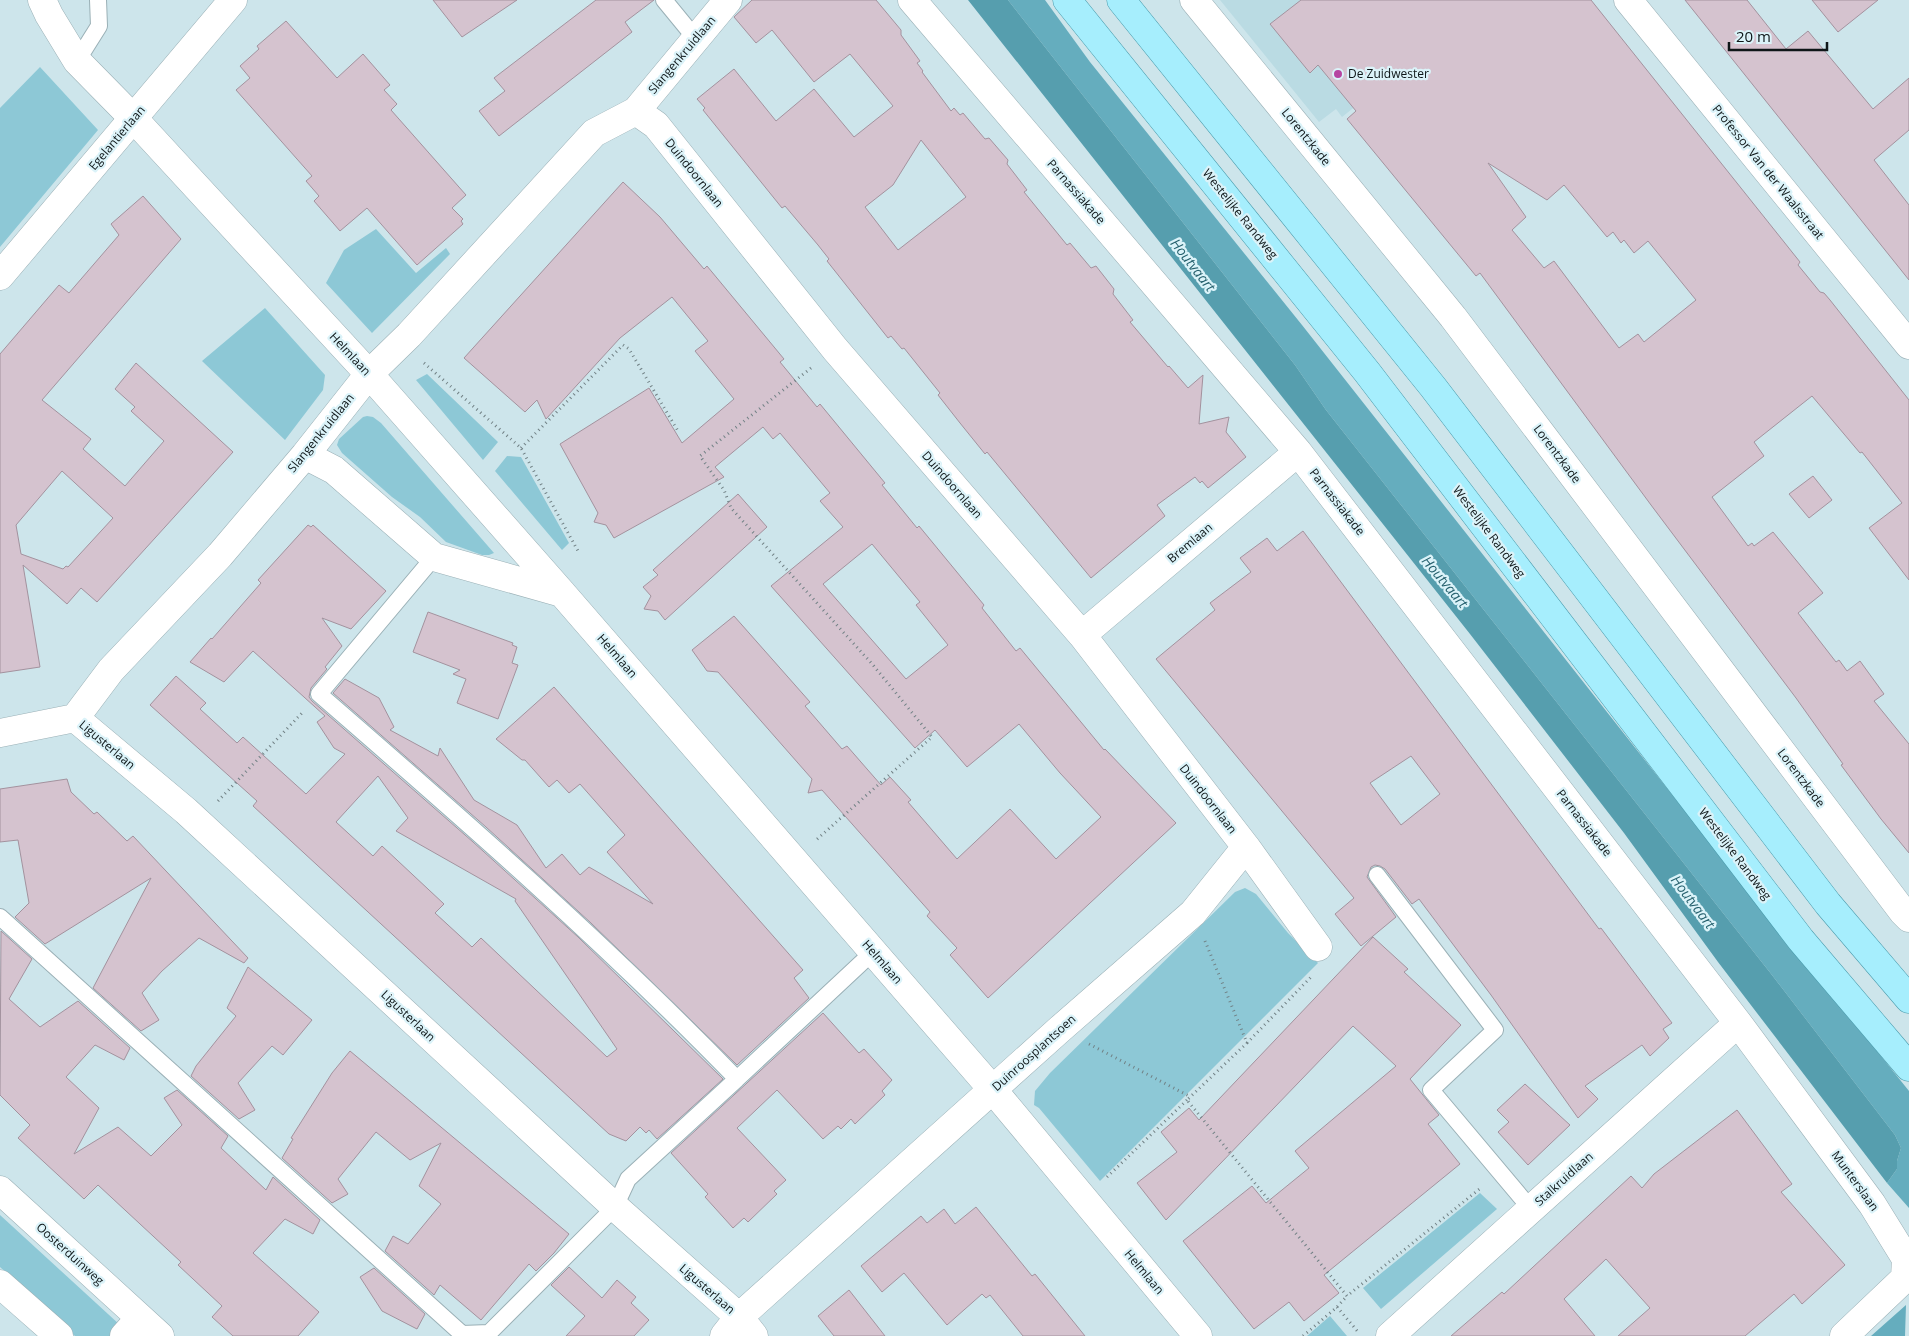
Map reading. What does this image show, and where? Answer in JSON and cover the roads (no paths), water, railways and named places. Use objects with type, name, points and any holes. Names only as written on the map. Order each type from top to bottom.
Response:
[{"type":"main road","name":"Westelijke Randweg","points":[[1067,0],[1367,372],[1801,940],[1909,1067]]},
{"type":"main road","points":[[1121,0],[1433,386],[1828,904],[1909,999]]},
{"type":"street","name":"Helmlaan","points":[[42,0],[77,61],[134,119],[369,374],[562,593],[993,1090],[1198,1336]]},
{"type":"street","name":"Egelantierlaan","points":[[0,276],[233,0]]},
{"type":"street","name":"Slangenkruidlaan","points":[[75,718],[111,670],[220,555],[305,455],[369,374],[401,343],[594,133],[646,118],[696,39],[728,0]]},
{"type":"street","name":"Parnassiakade","points":[[912,0],[1298,452],[1738,1022]]},
{"type":"street","name":"Lorentzkade","points":[[1194,0],[1453,317],[1907,913]]},
{"type":"street","name":"Professor Van der Waalsstraat","points":[[1628,0],[1909,345]]},
{"type":"street","name":"Duindoornlaan","points":[[646,118],[835,349],[1082,635],[1246,848]]},
{"type":"street","name":"Bremlaan","points":[[1082,635],[1298,452]]},
{"type":"street","points":[[305,455],[334,470],[434,557],[562,593]]},
{"type":"street","points":[[0,733],[75,718]]},
{"type":"street","name":"Ligusterlaan","points":[[75,718],[186,811],[614,1206],[739,1330]]},
{"type":"street","points":[[1246,848],[1318,947]]},
{"type":"street","name":"Duinroosplantsoen","points":[[739,1330],[993,1090],[1193,913],[1246,848]]},
{"type":"street","name":"Stalkruidlaan","points":[[1390,1336],[1738,1022]]},
{"type":"street","name":"Munterslaan","points":[[1738,1022],[1872,1204],[1906,1259],[1905,1278],[1844,1336]]},
{"type":"street","name":"Oosterduinweg","points":[[0,1190],[142,1330]]},
{"type":"street","points":[[0,1284],[59,1336]]},
{"type":"lane","points":[[77,61],[99,26],[98,0]]},
{"type":"lane","points":[[664,0],[696,39]]},
{"type":"lane","points":[[434,557],[319,694],[490,845],[665,1006],[737,1079]]},
{"type":"lane","points":[[1377,875],[1495,1030],[1431,1090],[1531,1209]]},
{"type":"lane","points":[[0,917],[462,1334],[490,1333],[614,1206],[628,1179],[874,952]]},
{"type":"water","name":"Houtvaart","points":[[968,0],[1008,0],[1295,365],[1326,410],[1772,975],[1895,1135],[1901,1148],[1897,1169],[1887,1183],[1718,962],[1624,833],[1470,634]]},
{"type":"place","name":"De Zuidwester","points":[[1338,74]]}]
